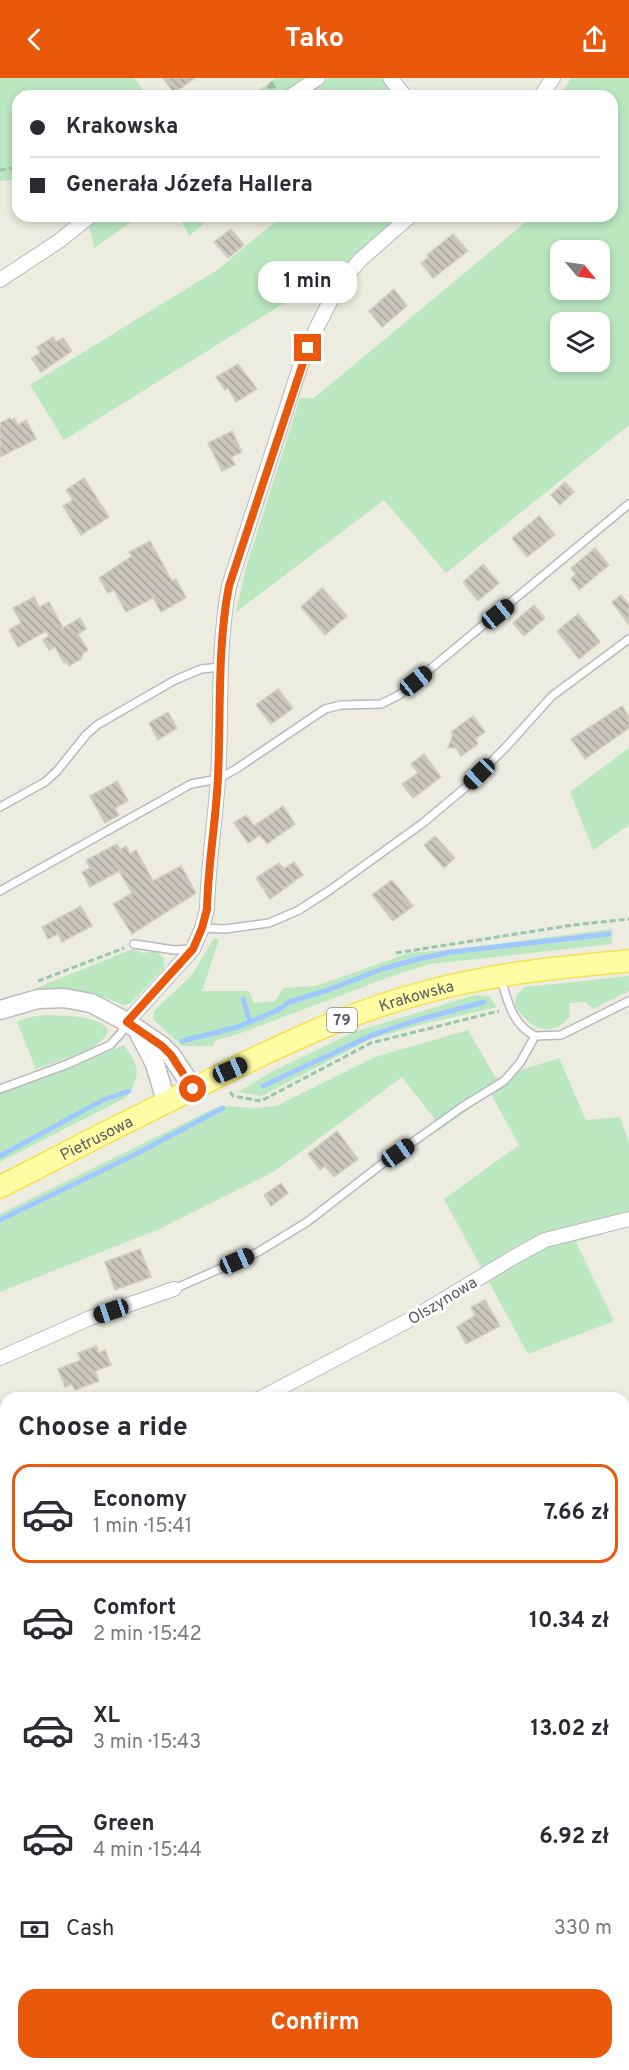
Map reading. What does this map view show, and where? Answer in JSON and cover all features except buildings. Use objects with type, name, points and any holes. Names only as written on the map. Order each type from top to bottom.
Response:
[{"type":"main road","name":"Krakowska","points":[[193,1089],[323,1028],[421,993],[500,976],[566,966],[629,961]]},
{"type":"main road","name":"Pietrusowa","points":[[0,1187],[193,1089]]},
{"type":"street","points":[[300,90],[318,78]]},
{"type":"street","points":[[390,78],[400,90]]},
{"type":"street","points":[[0,280],[59,241],[83,222]]},
{"type":"street","points":[[133,1027],[193,949],[207,909],[218,778],[225,607],[229,586],[300,367],[337,288],[359,261],[403,222]]},
{"type":"street","points":[[0,1010],[38,999],[64,998],[92,1003],[162,1046],[171,1055],[193,1089]]},
{"type":"street","points":[[133,1027],[155,1064],[166,1101]]},
{"type":"street","name":"Olszynowa","points":[[272,1392],[413,1318],[545,1240],[629,1219]]},
{"type":"street","points":[[0,1358],[90,1318],[174,1289]]},
{"type":"lane","points":[[0,891],[191,784],[218,778],[236,769],[325,709],[341,705],[381,704],[399,695],[629,504]]},
{"type":"lane","points":[[202,928],[225,929],[269,923],[299,910],[330,890],[423,823],[466,787],[506,748],[552,696],[629,639]]},
{"type":"lane","points":[[0,807],[45,782],[97,725],[175,680],[201,669],[221,668]]},
{"type":"lane","points":[[134,944],[174,950],[193,949]]},
{"type":"lane","points":[[500,976],[516,1021],[535,1036],[561,1035],[629,1001]]},
{"type":"lane","points":[[0,1089],[68,1064],[110,1045],[121,1033],[133,1027]]},
{"type":"lane","points":[[174,1289],[258,1252],[307,1222],[382,1164],[462,1107],[504,1081],[520,1063],[535,1036]]},
{"type":"path","points":[[396,953],[573,925],[629,919]]},
{"type":"path","points":[[33,983],[134,944]]},
{"type":"path","points":[[228,1090],[233,1096],[261,1101],[371,1043],[510,1008]]},
{"type":"green space","points":[[0,78],[134,78],[143,90],[12,90],[12,180],[0,181]]},
{"type":"green space","points":[[276,78],[310,78],[292,90],[258,90]]},
{"type":"green space","points":[[329,78],[381,78],[391,90],[311,90]]},
{"type":"green space","points":[[571,78],[629,78],[629,425],[446,573],[384,500],[236,612],[246,567],[300,398],[314,398],[526,222],[618,222],[618,90],[564,90]]},
{"type":"green space","points":[[91,222],[131,222],[94,248],[89,224]]},
{"type":"green space","points":[[182,222],[206,222],[189,236]]},
{"type":"green space","points":[[275,222],[394,222],[347,264],[329,286],[310,287],[64,440],[30,385],[217,270]]},
{"type":"green space","points":[[629,748],[629,825],[593,850],[570,792]]},
{"type":"green space","points":[[612,929],[612,944],[430,964],[216,1040],[213,1046],[182,1046],[153,1019],[154,1011],[192,975],[214,938],[219,940],[202,991],[249,991],[254,1003],[275,1001],[283,988],[316,986],[409,953]]},
{"type":"green space","points":[[133,949],[143,953],[156,951],[164,958],[164,968],[131,1003],[124,1005],[100,996],[73,990],[34,989]]},
{"type":"green space","points":[[629,976],[629,991],[593,1009],[585,1002],[569,1003],[570,1016],[555,1028],[540,1028],[533,1025],[515,1006],[516,996],[525,987]]},
{"type":"green space","points":[[475,995],[489,996],[497,1007],[371,1039],[261,1096],[238,1092],[273,1071],[354,1032]]},
{"type":"green space","points":[[48,1015],[90,1019],[109,1031],[103,1039],[87,1051],[36,1069],[17,1022],[30,1017]]},
{"type":"green space","points":[[468,1030],[496,1078],[559,1058],[586,1120],[620,1117],[629,1142],[629,1226],[576,1242],[614,1321],[528,1354],[444,1199],[519,1145],[491,1094],[438,1131],[433,1117],[402,1077],[275,1171],[157,1230],[0,1292],[0,1214],[219,1106],[256,1108],[276,1106],[375,1057]]},
{"type":"green space","points":[[124,1045],[137,1070],[135,1082],[127,1097],[0,1162],[0,1091],[43,1079]]},
{"type":"waterway","points":[[182,1041],[238,1027],[278,1010],[289,1002],[382,969],[418,959],[451,952],[609,934]]},
{"type":"waterway","points":[[243,999],[250,1022]]},
{"type":"waterway","points":[[263,1086],[372,1035],[484,1002]]},
{"type":"waterway","points":[[0,1156],[103,1100],[129,1091]]},
{"type":"waterway","points":[[0,1220],[134,1155],[223,1108]]},
{"type":"route","points":[[193,1089],[171,1055],[162,1046],[127,1022],[193,949],[202,928],[207,909],[218,778],[221,649],[225,607],[229,586],[308,348]]}]
